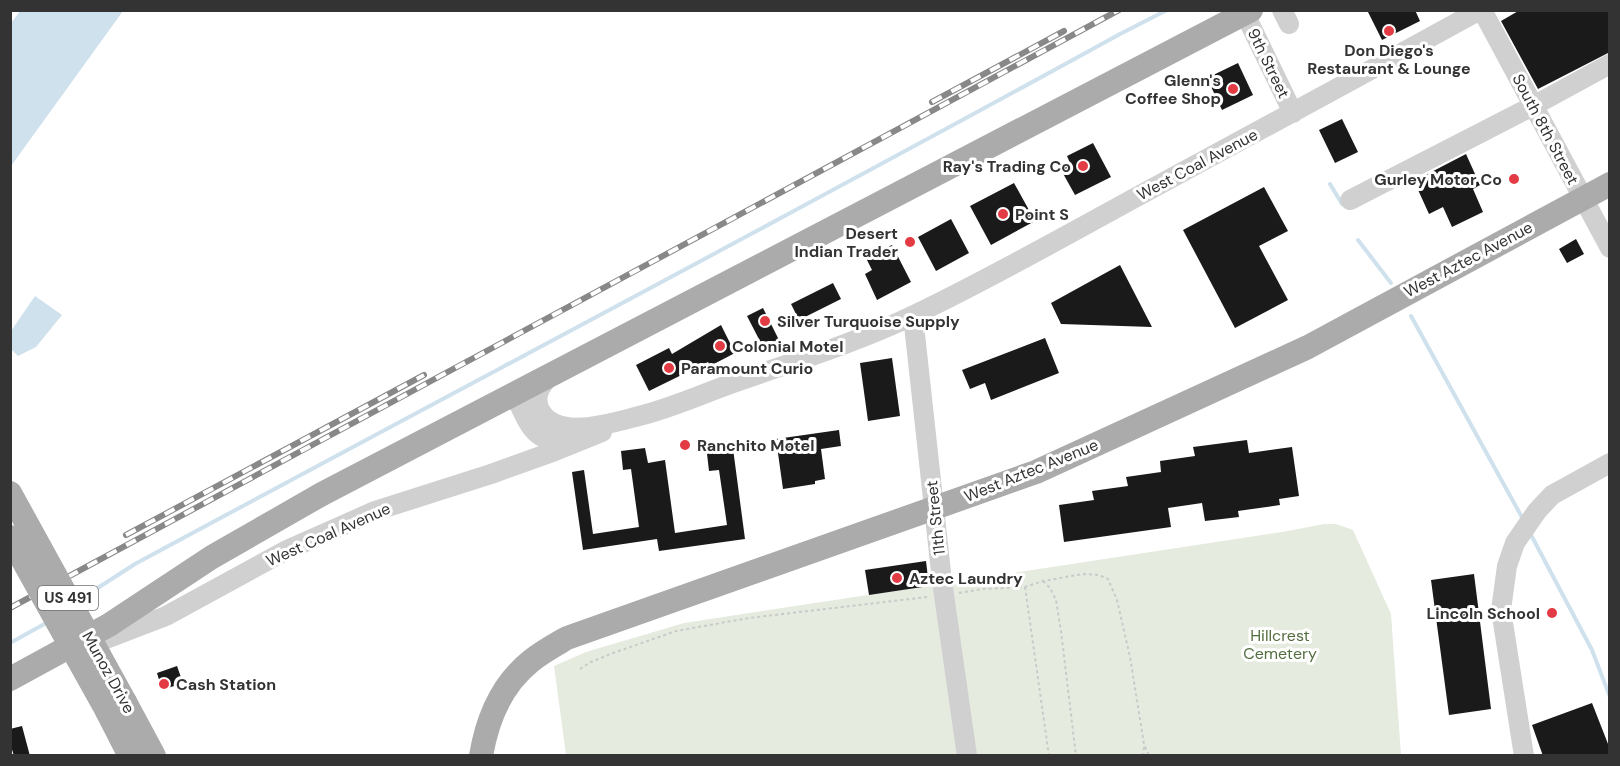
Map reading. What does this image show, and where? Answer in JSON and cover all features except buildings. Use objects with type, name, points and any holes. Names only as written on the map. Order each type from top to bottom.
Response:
[{"type":"main road","points":[[17,675],[110,625],[212,557],[322,494],[1248,12]]},
{"type":"main road","name":"West Aztec Avenue","points":[[481,756],[492,713],[509,684],[530,662],[567,638],[1035,472],[1308,347],[1610,184]]},
{"type":"main road","name":"Munoz Drive","points":[[10,494],[116,707],[130,756]]},
{"type":"main road","name":"Munoz Drive","points":[[10,537],[116,707],[154,756]]},
{"type":"street","name":"South 8th Street","points":[[1481,10],[1610,248]]},
{"type":"street","name":"West Coal Avenue","points":[[17,675],[166,616],[285,551],[375,511],[490,474],[640,416],[819,353],[913,316],[1481,10]]},
{"type":"street","name":"9th Street","points":[[1248,12],[1293,113]]},
{"type":"street","points":[[1350,200],[1610,64]]},
{"type":"street","name":"11th Street","points":[[913,316],[943,588],[967,756]]},
{"type":"street","points":[[552,375],[542,385],[537,402],[547,420],[556,425],[586,428],[640,416]]},
{"type":"street","points":[[514,394],[530,425],[540,437],[555,443],[579,441]]},
{"type":"street","points":[[1524,756],[1501,610],[1502,588],[1507,566],[1515,543],[1552,495],[1610,463]]},
{"type":"path","points":[[580,669],[613,652],[676,631],[943,588],[1025,587],[1043,581],[1083,574],[1099,575],[1108,579],[1117,600],[1130,657],[1144,744],[1149,756]]},
{"type":"path","points":[[1043,581],[1050,588],[1056,600],[1076,756]]},
{"type":"path","points":[[1025,587],[1049,756]]},
{"type":"path","points":[[1143,756],[1144,744]]},
{"type":"green space","name":"Hillcrest Cemetery","points":[[1324,524],[1336,524],[1353,530],[1391,614],[1401,755],[566,755],[554,666],[586,652],[684,623]]},
{"type":"water","points":[[20,11],[123,11],[11,166],[11,23]]},
{"type":"water","points":[[35,296],[62,315],[36,347],[18,356],[11,349],[11,331]]},
{"type":"waterway","points":[[79,600],[135,564],[1167,10]]},
{"type":"waterway","points":[[1330,184],[1342,204]]},
{"type":"waterway","points":[[1358,240],[1391,283]]},
{"type":"waterway","points":[[1411,316],[1524,521]]},
{"type":"waterway","points":[[1530,533],[1592,650],[1610,697]]},
{"type":"waterway","points":[[10,643],[48,622]]},
{"type":"railway","points":[[10,608],[1119,10]]},
{"type":"railway","points":[[932,102],[1064,31]]},
{"type":"railway","points":[[126,535],[424,375]]},
{"type":"place","name":"Don Diego's Restaurant & Lounge","points":[[1389,31]]},
{"type":"place","name":"Glenn's Coffee Shop","points":[[1233,89]]},
{"type":"place","name":"Ray's Trading Co","points":[[1083,166]]},
{"type":"place","name":"Gurley Motor Co","points":[[1514,179]]},
{"type":"place","name":"Point S","points":[[1003,214]]},
{"type":"place","name":"Desert Indian Trader","points":[[910,242]]},
{"type":"place","name":"Silver Turquoise Supply","points":[[765,321]]},
{"type":"place","name":"Colonial Motel","points":[[720,346]]},
{"type":"place","name":"Paramount Curio","points":[[669,368]]},
{"type":"place","name":"Ranchito Motel","points":[[685,445]]},
{"type":"place","name":"Aztec Laundry","points":[[897,578]]},
{"type":"place","name":"Lincoln School","points":[[1552,613]]},
{"type":"place","name":"Cash Station","points":[[164,684]]}]
